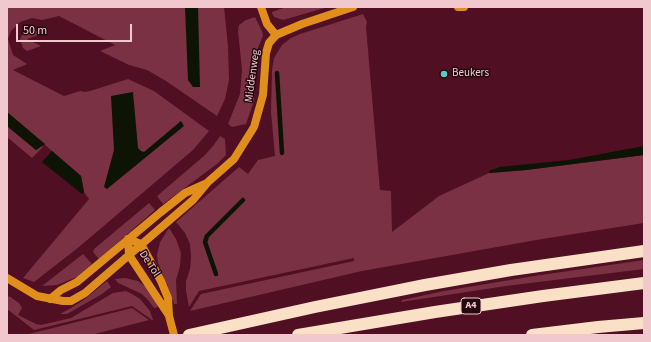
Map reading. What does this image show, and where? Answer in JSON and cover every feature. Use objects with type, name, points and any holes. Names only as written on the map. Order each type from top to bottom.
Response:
[{"type":"highway","points":[[192,334],[322,305],[425,285],[511,270],[644,251]]},
{"type":"highway","name":"A4","points":[[298,335],[435,312],[644,283]]},
{"type":"highway","points":[[532,335],[644,323]]},
{"type":"street","points":[[261,7],[267,24],[276,35],[302,24],[353,7]]},
{"type":"street","points":[[458,7],[464,7]]},
{"type":"street","name":"Middenweg","points":[[7,278],[37,296],[63,301],[71,300],[80,296],[193,200],[208,182],[234,159],[254,127],[263,95],[266,53],[269,43],[276,35]]},
{"type":"street","name":"Middenweg","points":[[50,299],[61,290],[77,282],[185,193],[208,182]]},
{"type":"street","name":"De Tol","points":[[169,316],[129,255],[128,239],[141,244],[161,281],[168,298],[169,316],[174,335]]},
{"type":"shaded area","points":[[7,7],[224,7],[228,46],[229,80],[225,99],[217,116],[166,81],[147,70],[129,65],[100,51],[115,45],[59,16],[42,20],[32,18],[20,22],[11,31],[8,39],[13,55],[27,64],[13,70],[64,96],[80,91],[90,91],[128,79],[154,91],[209,131],[193,150],[79,247],[34,282],[23,278],[89,199],[84,192],[81,176],[7,112]]},
{"type":"shaded area","points":[[185,7],[198,7],[200,87],[193,87],[188,80]]},
{"type":"shaded area","points":[[286,7],[328,7],[283,20],[274,17],[272,12]]},
{"type":"shaded area","points":[[363,14],[367,22],[366,27],[380,190],[391,191],[392,232],[439,196],[489,173],[526,170],[644,155],[644,223],[542,239],[362,271],[190,311],[201,294],[354,261],[354,258],[199,291],[189,307],[186,281],[190,269],[190,244],[185,233],[176,222],[239,167],[248,174],[258,160],[275,156],[271,112],[272,70],[274,58],[282,45],[291,38],[300,34]]},
{"type":"shaded area","points":[[255,17],[263,36],[256,52],[254,101],[246,124],[232,127],[228,124],[240,94],[242,70],[238,31],[239,25],[246,20]]},
{"type":"shaded area","points":[[29,29],[34,29],[42,34],[27,39],[41,46],[27,51],[23,48],[20,39]]},
{"type":"shaded area","points":[[133,92],[138,148],[141,151],[144,152],[181,121],[184,126],[107,189],[104,187],[114,150],[111,96]]},
{"type":"shaded area","points":[[7,112],[45,144],[36,150],[7,126]]},
{"type":"shaded area","points":[[7,126],[36,150],[42,146],[43,147],[32,158],[7,137]]},
{"type":"shaded area","points":[[220,136],[225,139],[226,155],[217,164],[163,204],[157,196],[205,155]]},
{"type":"shaded area","points":[[644,146],[644,155],[526,170],[489,173],[489,171],[500,167],[569,160]]},
{"type":"shaded area","points":[[52,151],[81,176],[84,192],[82,194],[42,162]]},
{"type":"shaded area","points":[[149,203],[155,210],[99,259],[93,252],[94,249]]},
{"type":"shaded area","points":[[169,228],[176,239],[181,253],[180,266],[176,280],[177,304],[174,304],[158,263],[157,255],[160,242]]},
{"type":"shaded area","points":[[83,254],[92,264],[77,277],[57,285],[42,286]]},
{"type":"shaded area","points":[[644,260],[644,269],[506,286],[401,302],[402,300],[444,291]]},
{"type":"shaded area","points":[[125,278],[138,281],[146,287],[158,307],[154,308],[142,294],[118,283],[115,279]]},
{"type":"shaded area","points":[[107,281],[111,287],[102,294],[67,314],[60,314],[85,299]]},
{"type":"shaded area","points":[[126,291],[140,299],[150,311],[153,320],[132,306],[34,330],[7,309],[7,299],[9,296],[19,303],[22,308],[18,315],[41,325],[71,318],[113,293]]},
{"type":"shaded area","points":[[132,308],[149,320],[91,335],[25,335]]},
{"type":"waterway","points":[[277,73],[282,153]]},
{"type":"waterway","points":[[216,274],[205,242],[207,236],[243,200]]},
{"type":"place","name":"Beukers","points":[[444,74]]}]
